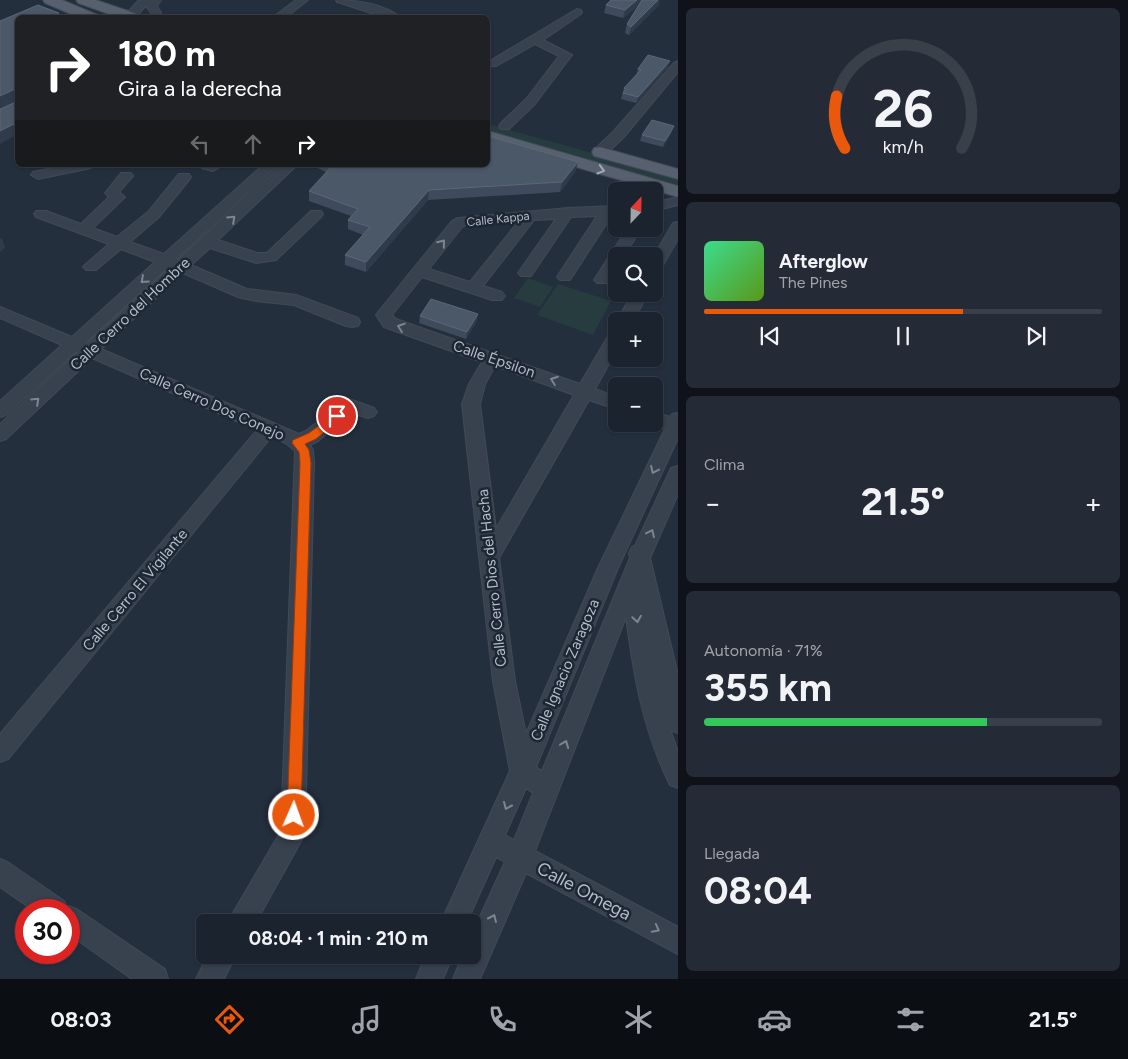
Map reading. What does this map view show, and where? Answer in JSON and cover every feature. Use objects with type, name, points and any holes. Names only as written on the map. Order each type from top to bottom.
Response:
[{"type":"main road","points":[[50,0],[86,15]]},
{"type":"main road","points":[[82,0],[126,15]]},
{"type":"main road","points":[[490,122],[678,174]]},
{"type":"main road","points":[[490,137],[678,192]]},
{"type":"street","points":[[134,15],[145,0]]},
{"type":"street","points":[[156,0],[151,6],[156,15]]},
{"type":"street","points":[[281,15],[303,0]]},
{"type":"street","points":[[341,0],[362,5],[388,15]]},
{"type":"street","points":[[492,64],[535,40],[577,12]]},
{"type":"street","points":[[505,126],[531,101],[566,55],[535,40]]},
{"type":"street","points":[[600,152],[618,135],[678,65]]},
{"type":"street","points":[[38,175],[76,167]]},
{"type":"street","name":"Calle Cerro del Hombre","points":[[0,434],[165,260],[269,167]]},
{"type":"street","name":"Calle Cerro del Hombre","points":[[0,411],[180,267],[288,167]]},
{"type":"street","points":[[83,230],[118,197],[112,193],[126,176]]},
{"type":"street","points":[[91,267],[154,214],[184,178]]},
{"type":"street","points":[[244,189],[259,194]]},
{"type":"street","points":[[663,205],[678,202]]},
{"type":"street","name":"Calle Kappa","points":[[389,308],[457,224],[470,220],[608,210]]},
{"type":"street","points":[[526,273],[568,212]]},
{"type":"street","points":[[41,214],[165,260],[243,292],[256,296],[296,300],[352,322]]},
{"type":"street","points":[[208,242],[256,258],[271,258],[316,214]]},
{"type":"street","points":[[473,288],[531,215]]},
{"type":"street","points":[[565,277],[608,216]]},
{"type":"street","points":[[663,253],[678,226]]},
{"type":"street","points":[[602,280],[608,270]]},
{"type":"street","points":[[419,271],[497,296]]},
{"type":"street","name":"Calle Épsilon","points":[[389,308],[384,315],[390,323],[608,400]]},
{"type":"street","name":"Calle Cerro Dos Conejo","points":[[0,312],[269,428],[297,443],[304,450],[293,834],[247,914]]},
{"type":"street","points":[[489,558],[608,351]]},
{"type":"street","name":"Calle Cerro Dios del Hacha","points":[[492,358],[477,384],[471,404],[504,681],[522,771]]},
{"type":"street","points":[[297,443],[312,436],[349,405],[368,412]]},
{"type":"street","points":[[663,420],[677,424]]},
{"type":"street","name":"Calle Ignacio Zaragoza","points":[[458,914],[522,771],[608,568],[677,424]]},
{"type":"street","name":"Calle Cerro El Vigilante","points":[[0,751],[269,428]]},
{"type":"street","name":"Calle Ignacio Zaragoza","points":[[466,979],[520,857],[641,554],[678,473]]},
{"type":"street","points":[[620,544],[641,554],[662,664],[653,708],[670,763],[678,777]]},
{"type":"street","points":[[608,568],[631,578],[662,664],[678,722]]},
{"type":"street","points":[[522,771],[547,789]]},
{"type":"street","name":"Calle Omega","points":[[491,841],[678,941]]},
{"type":"street","points":[[0,872],[39,899]]},
{"type":"street","points":[[80,927],[155,979]]},
{"type":"street","points":[[210,979],[218,964]]},
{"type":"street","points":[[429,979],[436,964]]},
{"type":"green space","points":[[490,125],[678,177],[678,187],[490,133]]},
{"type":"green space","points":[[528,278],[553,287],[540,307],[514,298]]},
{"type":"green space","points":[[558,284],[610,302],[593,335],[537,315]]},
{"type":"building","points":[[611,0],[637,0],[625,10],[606,5]]},
{"type":"building","points":[[642,0],[658,0],[631,27],[627,24]]},
{"type":"building","points":[[38,5],[59,13],[55,15],[15,15],[15,89],[0,96],[0,21]]},
{"type":"building","points":[[648,55],[670,61],[638,97],[623,93],[626,89],[624,88],[641,70],[638,69]]},
{"type":"building","points":[[15,102],[15,124],[0,131],[0,109]]},
{"type":"building","points":[[652,120],[674,126],[665,141],[642,135]]},
{"type":"building","points":[[490,137],[578,162],[562,182],[429,190],[366,262],[345,255],[370,227],[348,220],[358,209],[309,191],[331,167],[490,167]]},
{"type":"building","points":[[431,299],[478,314],[467,332],[420,316]]},
{"type":"route","points":[[294,815],[305,463],[304,450],[297,443],[312,436],[337,416]]}]
